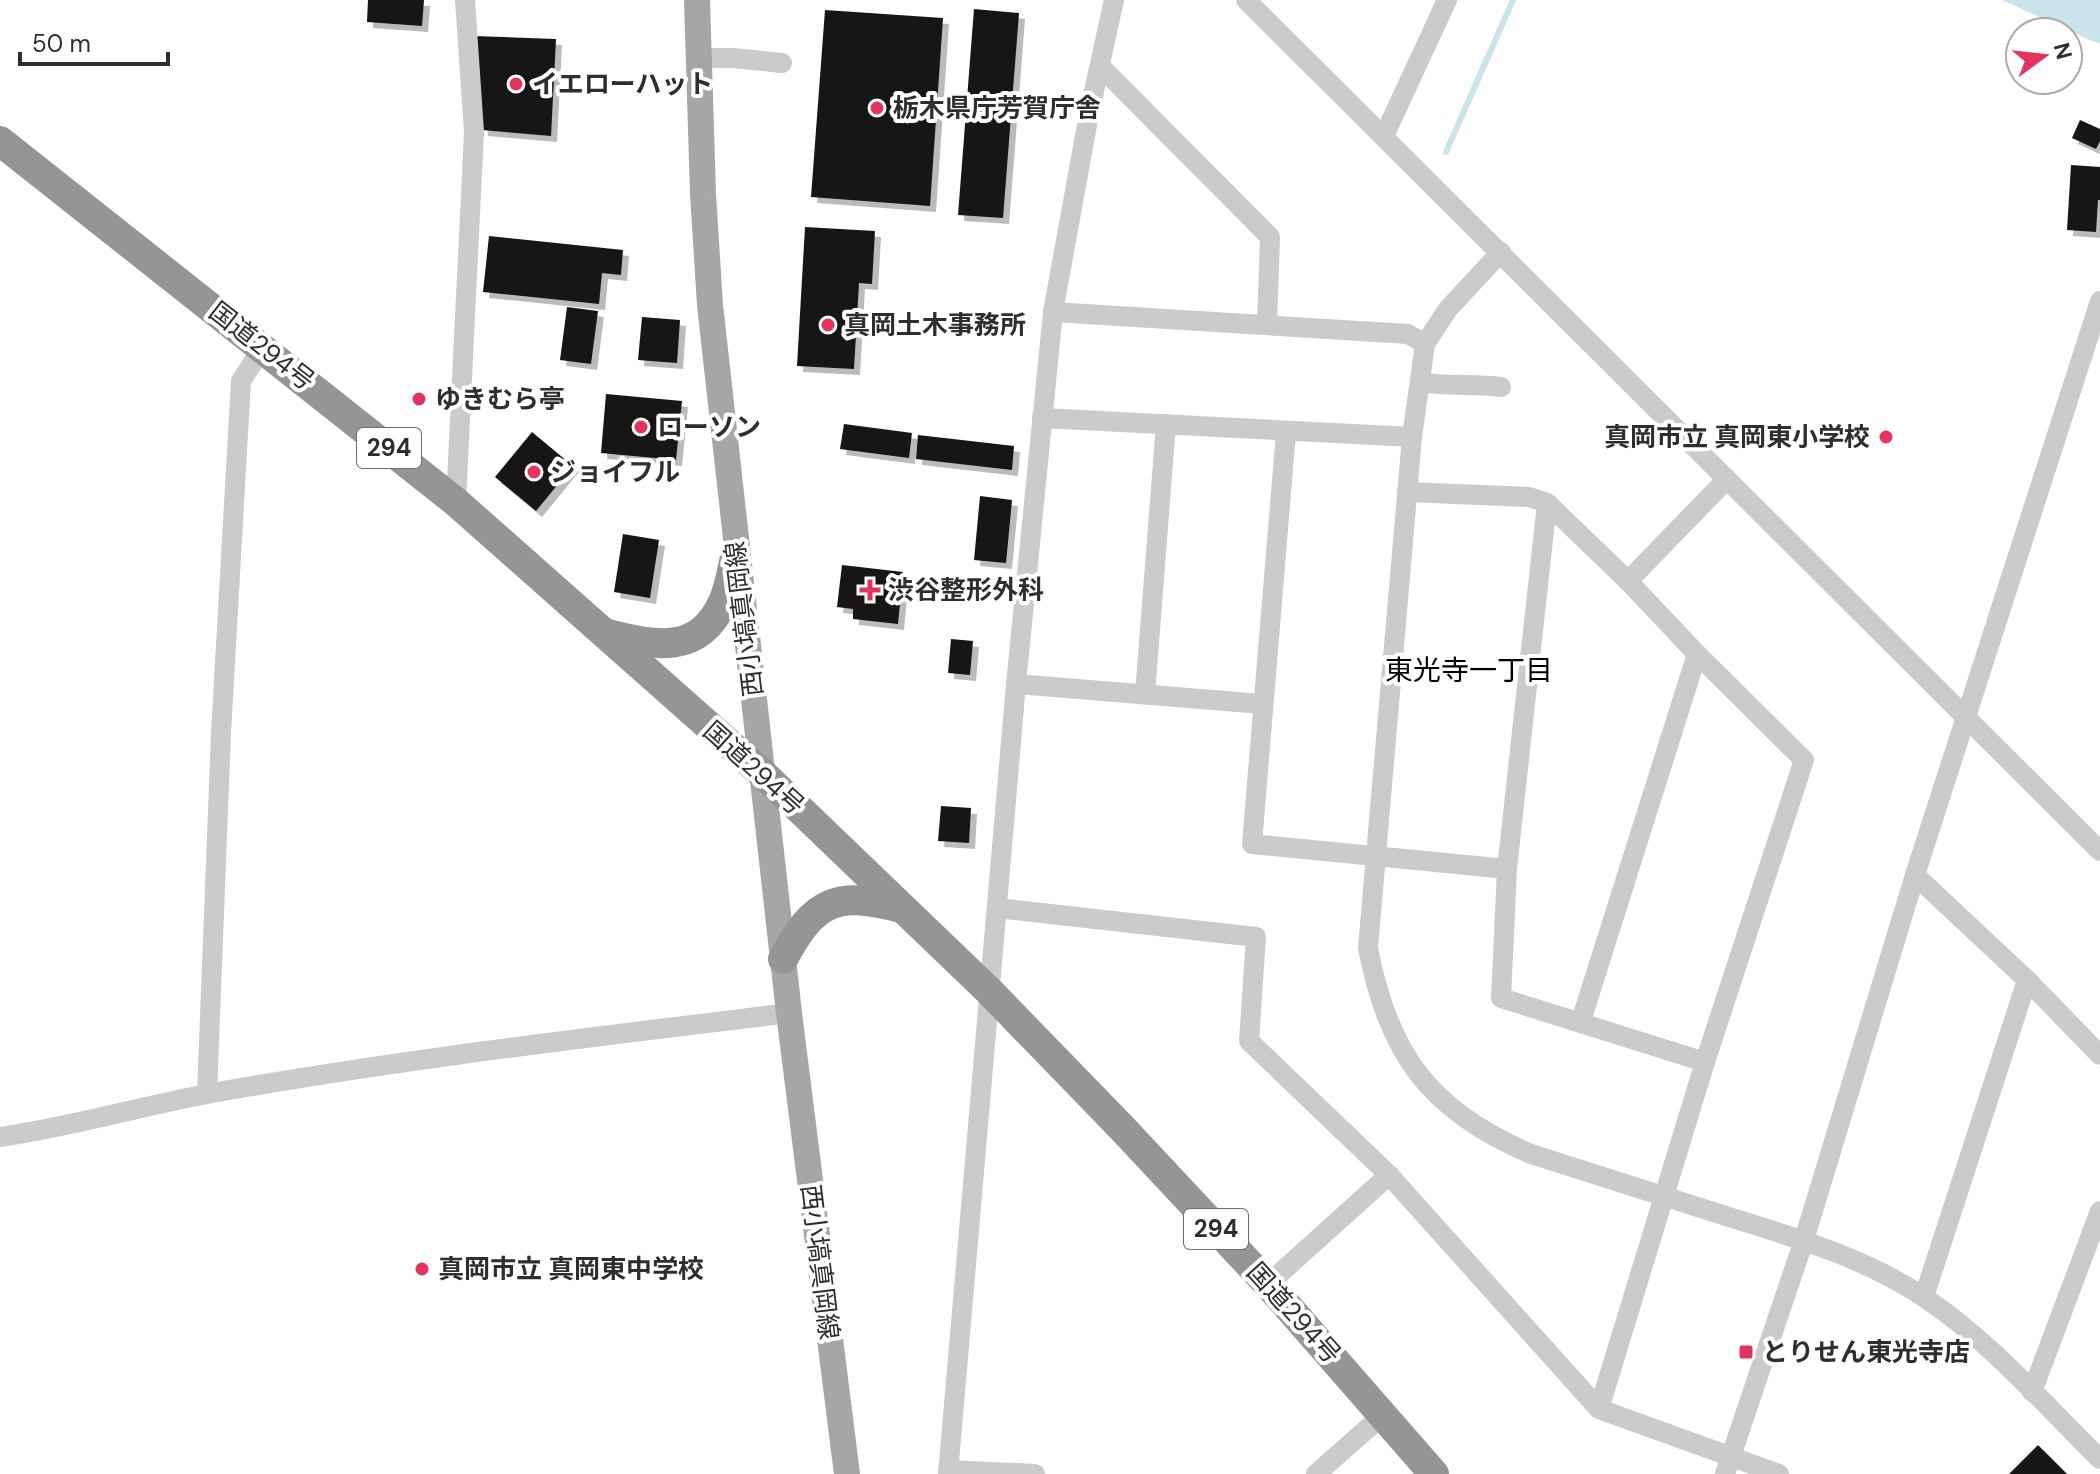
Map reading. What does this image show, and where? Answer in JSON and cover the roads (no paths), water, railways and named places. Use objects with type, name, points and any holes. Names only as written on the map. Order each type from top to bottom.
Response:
[{"type":"highway","name":"国道294号","points":[[0,141],[456,502],[762,773],[989,991],[1122,1128],[1268,1284],[1434,1474]]},
{"type":"highway","points":[[603,633],[663,645],[681,642],[699,633],[713,619],[724,601],[736,553]]},
{"type":"highway","points":[[783,959],[796,933],[811,916],[831,905],[852,899],[873,900],[903,908]]},
{"type":"main road","name":"西小塙真岡線","points":[[697,0],[697,58],[710,305],[789,1013],[847,1474]]},
{"type":"street","points":[[456,502],[474,132],[465,0]]},
{"type":"street","points":[[1035,1474],[948,1472],[1016,684],[1053,312],[1114,0]]},
{"type":"street","points":[[1246,0],[2100,851]]},
{"type":"street","points":[[1384,136],[1442,2]]},
{"type":"street","points":[[697,58],[782,63]]},
{"type":"street","points":[[1100,66],[1270,237],[1267,325]]},
{"type":"street","points":[[1501,252],[1448,309],[1425,344],[1412,437],[1368,948],[1375,984],[1405,1057],[1429,1088],[1469,1122],[1499,1140],[1531,1154],[1804,1240],[1868,1265],[1924,1297],[1964,1326],[2100,1459]]},
{"type":"street","points":[[1728,1465],[1804,1240],[1915,875],[2091,359],[2100,301]]},
{"type":"street","points":[[1053,312],[1408,334],[1425,344]]},
{"type":"street","points":[[207,1094],[221,733],[241,381],[263,347]]},
{"type":"street","points":[[1420,382],[1501,387]]},
{"type":"street","points":[[1042,418],[1412,437]]},
{"type":"street","points":[[1145,694],[1166,424]]},
{"type":"street","points":[[1286,432],[1252,844],[1507,869]]},
{"type":"street","points":[[1628,581],[1727,479]]},
{"type":"street","points":[[1407,492],[1529,497],[1547,503],[1804,760],[1705,1062],[1599,1409]]},
{"type":"street","points":[[1547,503],[1507,869],[1501,998],[1705,1062]]},
{"type":"street","points":[[1581,1021],[1697,654]]},
{"type":"street","points":[[1016,684],[1262,704]]},
{"type":"street","points":[[1915,875],[2027,980],[2100,1055]]},
{"type":"street","points":[[997,908],[1256,937],[1249,1041],[1389,1175],[1599,1409],[1728,1465],[1779,1474]]},
{"type":"street","points":[[1924,1297],[2027,980]]},
{"type":"street","points":[[0,1137],[207,1094],[507,1047],[789,1013]]},
{"type":"street","points":[[1268,1284],[1389,1175]]},
{"type":"street","points":[[2032,1392],[2098,1223]]},
{"type":"street","points":[[1316,1474],[1384,1414]]},
{"type":"water","points":[[2002,0],[2100,0],[2100,44],[2084,37],[2084,16],[2037,16]]},
{"type":"waterway","points":[[1446,152],[1513,0]]},
{"type":"place","name":"イエローハット","points":[[516,84]]},
{"type":"place","name":"栃木県庁芳賀庁舎","points":[[877,108]]},
{"type":"place","name":"真岡土木事務所","points":[[828,325]]},
{"type":"place","name":"ゆきむら亭","points":[[419,399]]},
{"type":"place","name":"ローソン","points":[[641,427]]},
{"type":"place","name":"真岡市立 真岡東小学校","points":[[1886,437]]},
{"type":"place","name":"ジョイフル","points":[[534,472]]},
{"type":"place","name":"渋谷整形外科","points":[[870,590]]},
{"type":"place","name":"真岡市立 真岡東中学校","points":[[422,1269]]},
{"type":"place","name":"とりせん東光寺店","points":[[1746,1352]]},
{"type":"district","name":"東光寺一丁目","points":[[1469,670]]}]
